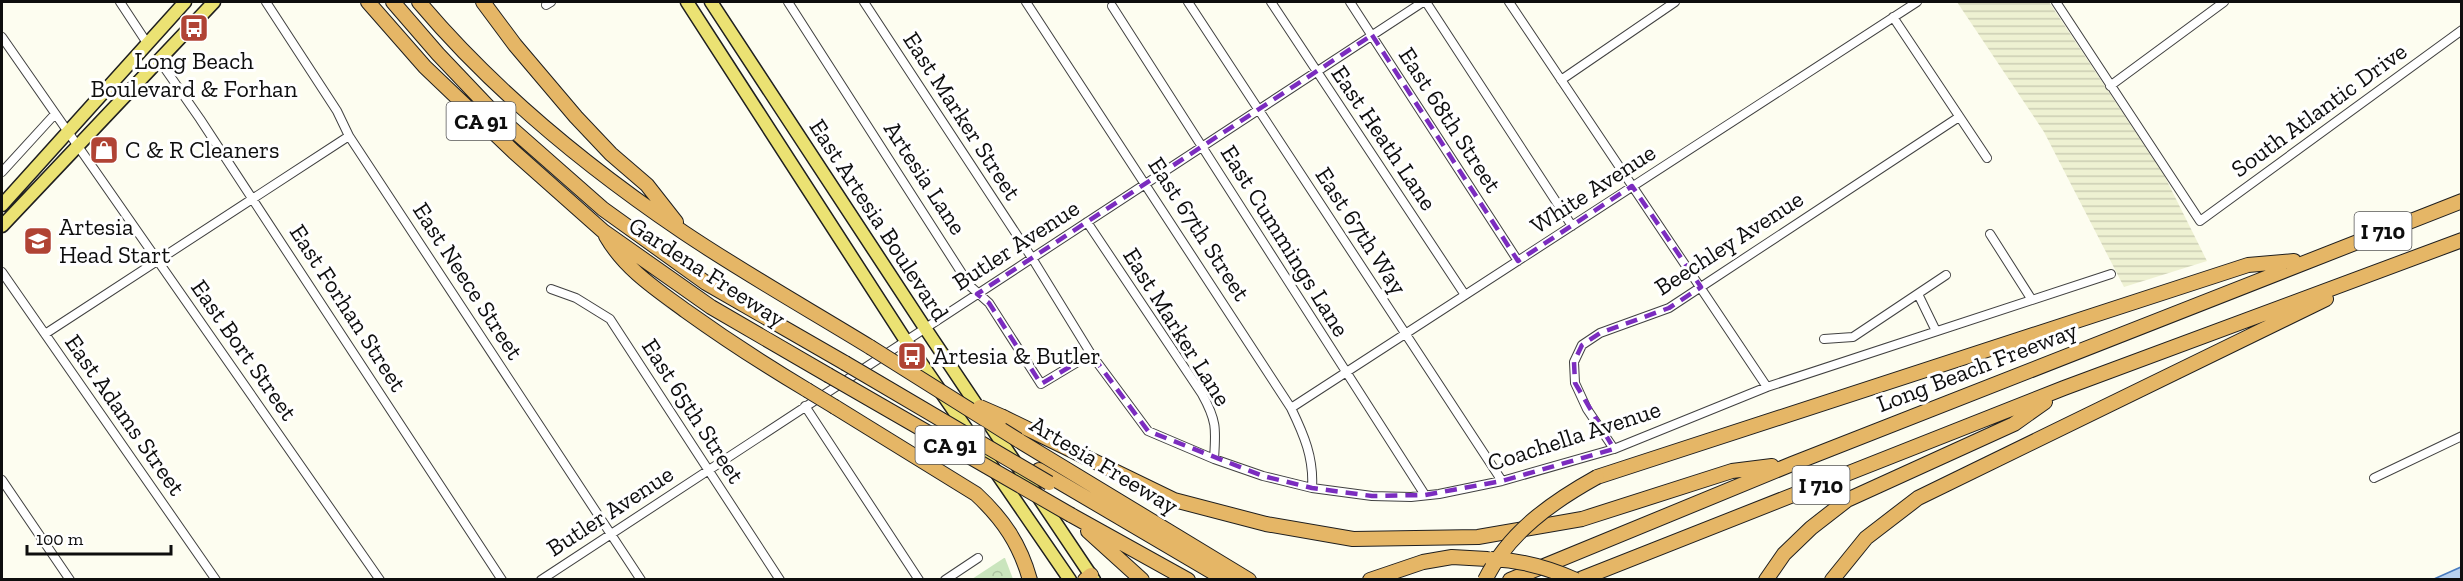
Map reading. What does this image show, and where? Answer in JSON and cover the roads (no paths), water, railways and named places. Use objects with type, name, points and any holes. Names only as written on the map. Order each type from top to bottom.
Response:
[{"type":"highway","name":"Gardena Freeway","points":[[368,2],[425,67],[514,152],[603,231],[711,307],[1071,515]]},
{"type":"highway","points":[[393,2],[495,114],[603,209],[706,283],[848,361],[1226,579]]},
{"type":"highway","name":"Gardena Freeway","points":[[419,2],[452,41],[552,134],[635,198],[685,233],[937,387]]},
{"type":"highway","points":[[483,2],[515,45],[576,117],[611,154],[647,185],[685,233]]},
{"type":"highway","points":[[484,71],[493,102],[581,183],[700,269],[1049,483],[1212,579]]},
{"type":"highway","name":"Long Beach Freeway","points":[[1510,579],[1792,464],[2462,201]]},
{"type":"highway","points":[[603,231],[615,252],[639,277],[760,362],[976,494],[996,513],[1010,531],[1021,552],[1030,579]]},
{"type":"highway","name":"I 710","points":[[1577,579],[2064,388],[2462,240]]},
{"type":"highway","points":[[1485,579],[1510,542],[1533,519],[1562,496],[1597,477],[2248,265],[2305,261]]},
{"type":"highway","points":[[1832,579],[1866,538],[1918,498],[2403,262]]},
{"type":"highway","points":[[937,387],[1174,500],[1266,524],[1353,539],[1478,537],[1582,519],[1732,471],[1792,464]]},
{"type":"highway","name":"Artesia Freeway","points":[[937,387],[1018,440],[1249,579]]},
{"type":"highway","points":[[1766,579],[1784,554],[1797,541],[1847,500],[2014,424],[2064,388]]},
{"type":"highway","points":[[1071,515],[1142,579]]},
{"type":"highway","name":"CA 91","points":[[1071,515],[1188,579]]},
{"type":"highway","points":[[1842,579],[1854,551]]},
{"type":"highway","points":[[1370,579],[1423,562],[1452,557],[1510,560],[1577,579]]},
{"type":"main road","points":[[2,206],[185,2]]},
{"type":"main road","points":[[2,226],[77,144],[214,2]]},
{"type":"main road","name":"East Artesia Boulevard","points":[[687,2],[906,341],[1070,579]]},
{"type":"main road","name":"East Artesia Boulevard","points":[[711,2],[1090,578]]},
{"type":"street","points":[[120,2],[147,43]]},
{"type":"street","name":"East Neece Street","points":[[266,2],[337,111],[349,136],[641,579]]},
{"type":"street","name":"Artesia Lane","points":[[788,2],[977,294],[988,303],[1041,384],[1091,354]]},
{"type":"street","name":"East Marker Street","points":[[864,2],[1032,258],[1091,354],[1148,431],[1214,459]]},
{"type":"street","name":"East 67th Street","points":[[1026,2],[1291,408],[1306,441],[1314,470],[1312,488]]},
{"type":"street","name":"East 67th Way","points":[[1188,2],[1502,482]]},
{"type":"street","name":"East Heath Lane","points":[[1271,2],[1465,295]]},
{"type":"street","name":"East 68th Street","points":[[1350,2],[1518,261]]},
{"type":"street","points":[[1424,2],[1572,226]]},
{"type":"street","name":"Butler Avenue","points":[[541,579],[1424,2]]},
{"type":"street","points":[[1509,2],[1767,387]]},
{"type":"street","points":[[1561,80],[1675,2]]},
{"type":"street","name":"White Avenue","points":[[1291,408],[1917,2]]},
{"type":"street","points":[[2056,2],[2110,86],[2224,2]]},
{"type":"street","name":"East Cummings Lane","points":[[1112,6],[1425,495]]},
{"type":"street","points":[[1893,16],[1987,158]]},
{"type":"street","name":"South Atlantic Drive","points":[[2110,86],[2200,221],[2462,30]]},
{"type":"street","name":"East Bort Street","points":[[2,37],[380,579]]},
{"type":"street","name":"East Forhan Street","points":[[159,60],[253,198],[502,579]]},
{"type":"street","points":[[2,172],[55,114]]},
{"type":"street","name":"Beechley Avenue","points":[[1614,449],[1587,409],[1575,383],[1574,362],[1582,345],[1600,333],[1669,308],[1959,117]]},
{"type":"street","points":[[45,334],[349,136]]},
{"type":"street","name":"East Marker Lane","points":[[1087,222],[1202,394],[1213,415],[1216,435],[1214,459]]},
{"type":"street","points":[[1990,234],[2032,300]]},
{"type":"street","name":"East Adams Street","points":[[2,272],[216,579]]},
{"type":"street","name":"Coachella Avenue","points":[[1214,459],[1263,476],[1312,488],[1372,496],[1425,495],[1502,482],[1614,449],[1767,387],[2111,274]]},
{"type":"street","points":[[1824,339],[1853,337],[1946,275]]},
{"type":"street","name":"East 65th Street","points":[[551,289],[576,298],[610,319],[780,579]]},
{"type":"street","points":[[1918,294],[1936,331]]},
{"type":"street","points":[[805,406],[919,579]]},
{"type":"street","points":[[2374,478],[2462,436]]},
{"type":"street","points":[[2,480],[70,579]]},
{"type":"street","points":[[945,579],[978,558]]},
{"type":"water","points":[[2461,567],[2461,579],[2434,579]]},
{"type":"place","name":"Long Beach Boulevard & Forhan","points":[[194,28]]},
{"type":"place","name":"C & R Cleaners","points":[[104,150]]},
{"type":"place","name":"Artesia Head Start","points":[[38,241]]},
{"type":"place","name":"Artesia & Butler","points":[[912,356]]}]
